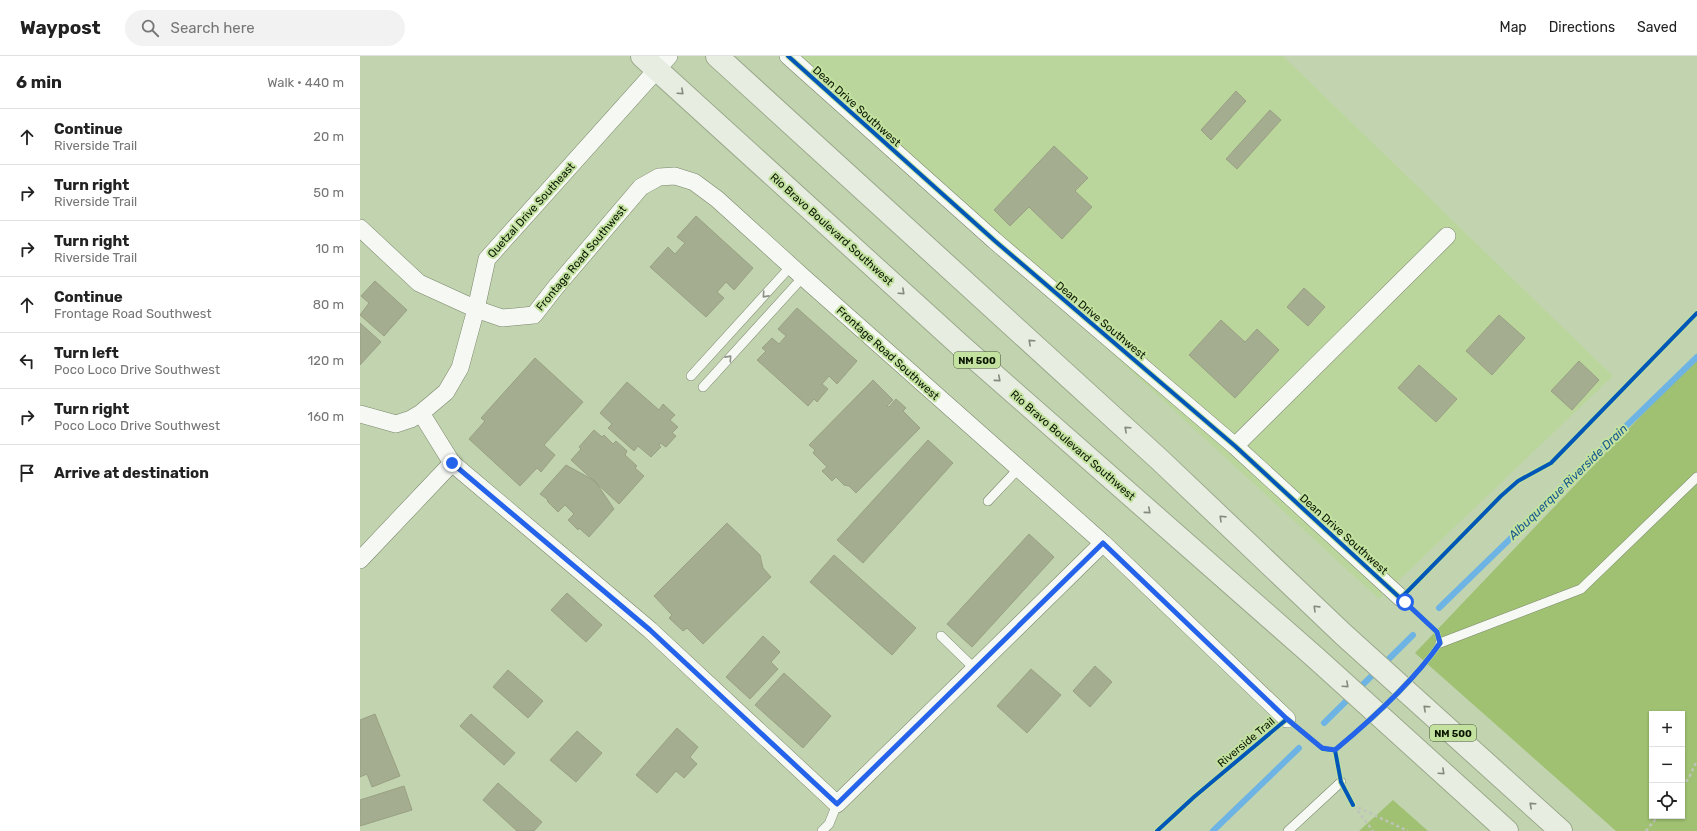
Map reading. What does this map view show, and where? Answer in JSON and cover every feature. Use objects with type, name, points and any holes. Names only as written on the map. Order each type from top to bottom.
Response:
[{"type":"main road","name":"NM 500","points":[[717,56],[1160,460],[1344,635],[1561,831]]},
{"type":"main road","name":"Rio Bravo Boulevard Southwest","points":[[656,61],[961,346],[1317,659],[1507,831]]},
{"type":"street","name":"Dean Drive Southwest","points":[[788,56],[995,241],[1235,446],[1401,598]]},
{"type":"street","name":"Quetzal Drive Southeast","points":[[360,414],[396,424],[411,419],[421,413],[446,392],[460,368],[476,309],[487,259],[656,61]]},
{"type":"street","name":"Frontage Road Southwest","points":[[360,228],[419,283],[476,309],[502,318],[534,315],[555,288],[641,187],[659,177],[675,176],[694,182],[717,199],[797,272],[1103,543],[1287,719]]},
{"type":"street","points":[[1235,446],[1447,236]]},
{"type":"street","points":[[421,413],[452,463],[650,630],[837,804],[1103,543]]},
{"type":"street","points":[[360,560],[452,463]]},
{"type":"lane","points":[[691,376],[797,272]]},
{"type":"lane","points":[[703,387],[797,272]]},
{"type":"lane","points":[[988,501],[1019,468]]},
{"type":"lane","points":[[1440,643],[1581,589],[1697,477]]},
{"type":"lane","points":[[941,636],[975,669]]},
{"type":"lane","points":[[1288,831],[1341,782]]},
{"type":"lane","points":[[822,831],[829,824],[837,804]]},
{"type":"path","points":[[1684,783],[1697,760]]},
{"type":"path","points":[[1341,782],[1353,805],[1372,831]]},
{"type":"path","points":[[1353,805],[1408,831]]},
{"type":"path","points":[[1646,831],[1656,819]]},
{"type":"shaded area","points":[[799,56],[1283,56],[1613,376],[1379,599],[794,61]]},
{"type":"shaded area","points":[[1697,357],[1697,831],[1616,831],[1415,653]]},
{"type":"shaded area","points":[[1393,800],[1428,831],[1359,831]]},
{"type":"building","points":[[1236,91],[1246,101],[1211,140],[1201,130]]},
{"type":"building","points":[[1270,110],[1281,120],[1237,169],[1226,159]]},
{"type":"building","points":[[1054,146],[1088,178],[1075,191],[1092,207],[1062,239],[1029,207],[1010,226],[994,210]]},
{"type":"building","points":[[696,216],[753,268],[734,290],[726,282],[717,292],[724,298],[706,317],[650,267],[668,247],[675,254],[685,243],[677,237]]},
{"type":"building","points":[[375,281],[407,310],[384,336],[360,315],[369,303],[361,296]]},
{"type":"building","points":[[1304,288],[1325,307],[1308,326],[1287,307]]},
{"type":"building","points":[[797,308],[857,361],[837,384],[829,376],[822,384],[828,389],[817,402],[814,399],[808,406],[757,360],[766,351],[762,348],[772,338],[779,344],[786,336],[778,329]]},
{"type":"building","points":[[1499,315],[1525,338],[1492,375],[1466,351]]},
{"type":"building","points":[[1221,320],[1245,342],[1257,329],[1279,350],[1235,398],[1189,355]]},
{"type":"building","points":[[360,323],[381,342],[360,365]]},
{"type":"building","points":[[535,358],[583,402],[544,445],[555,455],[541,472],[537,468],[520,486],[469,439],[485,421],[481,418]]},
{"type":"building","points":[[1579,361],[1599,380],[1572,410],[1551,391]]},
{"type":"building","points":[[1419,365],[1457,399],[1436,422],[1398,388]]},
{"type":"building","points":[[873,380],[893,400],[887,406],[889,407],[896,399],[906,408],[903,411],[920,428],[856,493],[849,486],[844,485],[836,477],[832,481],[822,471],[827,467],[813,453],[815,450],[809,445]]},
{"type":"building","points":[[627,382],[659,410],[663,404],[675,415],[670,420],[678,427],[672,433],[676,436],[666,447],[660,443],[659,445],[661,447],[651,457],[638,446],[634,451],[608,428],[612,424],[600,413]]},
{"type":"building","points":[[594,430],[602,437],[604,435],[613,444],[616,441],[627,451],[625,455],[637,466],[635,468],[644,476],[619,504],[571,460],[581,449],[579,447]]},
{"type":"building","points":[[928,440],[953,463],[863,563],[837,540]]},
{"type":"building","points":[[566,465],[595,481],[614,509],[589,537],[579,528],[578,530],[568,520],[574,514],[565,505],[558,512],[547,499],[540,494]]},
{"type":"building","points":[[727,523],[760,555],[763,568],[771,577],[703,644],[687,628],[683,631],[669,618],[672,615],[654,596]]},
{"type":"building","points":[[1029,534],[1054,557],[972,647],[947,624]]},
{"type":"building","points":[[834,555],[916,628],[892,655],[810,582]]},
{"type":"building","points":[[567,593],[602,625],[586,642],[551,610]]},
{"type":"building","points":[[763,636],[780,652],[771,662],[778,669],[750,699],[726,677]]},
{"type":"building","points":[[1095,666],[1112,682],[1090,707],[1073,691]]},
{"type":"building","points":[[1031,669],[1061,695],[1027,733],[997,706]]},
{"type":"building","points":[[508,670],[543,701],[528,718],[493,687]]},
{"type":"building","points":[[784,673],[831,716],[803,748],[755,705]]},
{"type":"building","points":[[375,714],[400,776],[372,787],[367,774],[360,777],[360,720]]},
{"type":"building","points":[[471,714],[515,753],[504,765],[460,726]]},
{"type":"building","points":[[677,728],[698,747],[690,757],[697,764],[684,778],[676,771],[657,793],[636,775]]},
{"type":"building","points":[[577,731],[602,753],[576,782],[550,760]]},
{"type":"building","points":[[498,783],[542,822],[534,831],[517,831],[483,800]]},
{"type":"building","points":[[404,786],[412,810],[360,826],[360,800]]},
{"type":"waterway","name":"Albuquerque Riverside Drain","points":[[1439,608],[1697,357]]},
{"type":"waterway","name":"Albuquerque Riverside Drain","points":[[1324,723],[1413,635]]},
{"type":"waterway","name":"Albuquerque Riverside Drain","points":[[1213,831],[1299,748]]},
{"type":"cycle path","name":"Riverside Trail","points":[[788,56],[995,241],[1235,446],[1437,632],[1440,643],[1418,672],[1377,713],[1335,750],[1323,749],[1287,719],[1194,797],[1157,831]]},
{"type":"cycle path","points":[[1401,598],[1501,496],[1518,481],[1551,463],[1697,313]]},
{"type":"cycle path","points":[[1335,750],[1341,782],[1353,805]]},
{"type":"route","points":[[452,463],[650,630],[837,804],[1103,543],[1287,719],[1322,748],[1335,750],[1364,725],[1427,662],[1440,643],[1437,632],[1405,602]]}]
